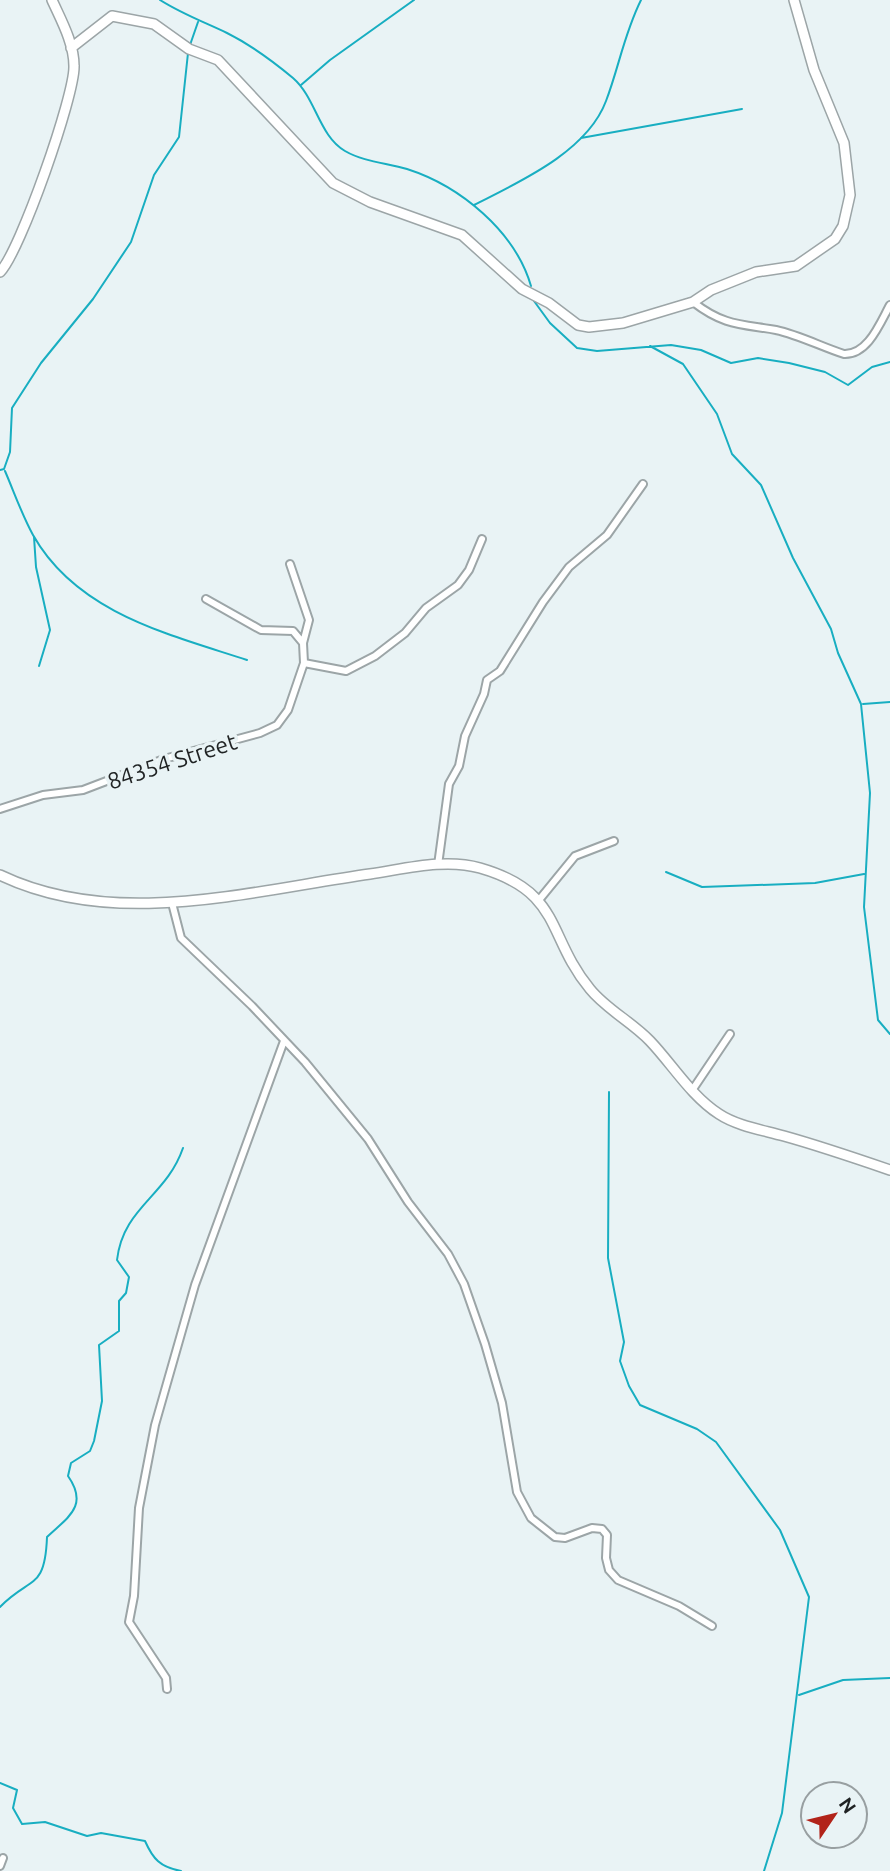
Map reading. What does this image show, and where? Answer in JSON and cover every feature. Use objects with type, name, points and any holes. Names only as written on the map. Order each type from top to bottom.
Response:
[{"type":"street","points":[[0,272],[22,236],[72,89],[74,64],[71,48],[52,0]]},
{"type":"street","points":[[71,48],[112,16],[154,24],[168,31],[189,49],[218,60],[333,183],[370,202],[462,235],[522,289],[549,303],[578,325],[608,326],[693,302],[744,276],[796,266],[835,239],[849,213],[850,168],[845,143],[814,70],[794,0]]},
{"type":"street","points":[[693,302],[744,328],[776,331],[844,355],[853,355],[866,345],[890,305]]},
{"type":"street","points":[[438,864],[449,784],[459,766],[465,736],[484,694],[486,680],[500,671],[543,602],[569,567],[607,534],[643,484]]},
{"type":"street","points":[[290,564],[309,620],[303,643],[304,663],[346,671],[375,656],[405,633],[426,608],[458,584],[469,570],[482,539]]},
{"type":"street","points":[[206,599],[261,630],[293,631],[303,643]]},
{"type":"street","name":"84354 Street","points":[[0,809],[43,795],[83,790],[164,759],[270,729],[288,710],[304,663]]},
{"type":"street","points":[[539,900],[575,856],[614,841]]},
{"type":"street","points":[[0,874],[41,891],[74,899],[172,903],[438,864],[479,868],[511,881],[539,900],[549,912],[568,955],[590,989],[649,1040],[718,1114],[890,1170]]},
{"type":"street","points":[[172,903],[181,939],[252,1006],[368,1139],[408,1202],[448,1254],[464,1284],[502,1403],[517,1492],[531,1518],[555,1537],[565,1538],[592,1528],[602,1529],[607,1535],[606,1558],[609,1570],[618,1580],[680,1606],[712,1626]]},
{"type":"street","points":[[693,1089],[730,1034]]},
{"type":"street","points":[[167,1689],[166,1678],[129,1622],[134,1596],[139,1508],[155,1425],[195,1285],[284,1041]]},
{"type":"waterway","points":[[160,0],[235,37],[293,78],[301,86],[329,136],[345,151],[360,158],[407,169],[465,199],[499,229],[523,266],[531,286]]},
{"type":"waterway","points":[[301,85],[330,60],[414,0]]},
{"type":"waterway","points":[[474,205],[531,175],[584,136],[606,101],[630,25],[641,0]]},
{"type":"waterway","points":[[190,45],[198,22]]},
{"type":"waterway","points":[[0,470],[4,469],[10,452],[12,408],[41,363],[93,299],[131,242],[154,175],[179,137],[188,53]]},
{"type":"waterway","points":[[581,138],[742,109]]},
{"type":"waterway","points":[[534,301],[550,323],[577,348],[597,351],[671,345],[701,350],[731,363],[758,358],[789,363],[825,372],[848,385],[872,367],[890,362]]},
{"type":"waterway","points":[[650,346],[683,364],[717,414],[732,454],[761,485],[793,558],[831,629],[838,653],[861,704],[870,793],[864,907],[878,1020],[890,1034]]},
{"type":"waterway","points":[[5,471],[33,535],[52,562],[74,584],[99,602],[156,630],[247,660]]},
{"type":"waterway","points":[[34,537],[36,567],[50,630],[39,666]]},
{"type":"waterway","points":[[863,704],[890,702]]},
{"type":"waterway","points":[[666,872],[702,887],[815,883],[864,874]]},
{"type":"waterway","points":[[609,1092],[608,1258],[624,1342],[620,1361],[629,1386],[640,1405],[697,1429],[716,1442],[780,1530],[809,1597],[782,1813],[764,1871]]},
{"type":"waterway","points":[[0,1607],[39,1575],[46,1554],[47,1537],[68,1517],[76,1503],[77,1495],[68,1476],[71,1463],[90,1451],[94,1441],[102,1401],[99,1345],[119,1331],[119,1301],[126,1293],[129,1277],[117,1260],[121,1242],[136,1214],[176,1165],[183,1148]]},
{"type":"waterway","points":[[799,1695],[843,1680],[890,1678]]},
{"type":"waterway","points":[[0,1783],[17,1790],[13,1808],[22,1824],[45,1822],[87,1836],[101,1833],[145,1841],[158,1861],[181,1871]]}]
